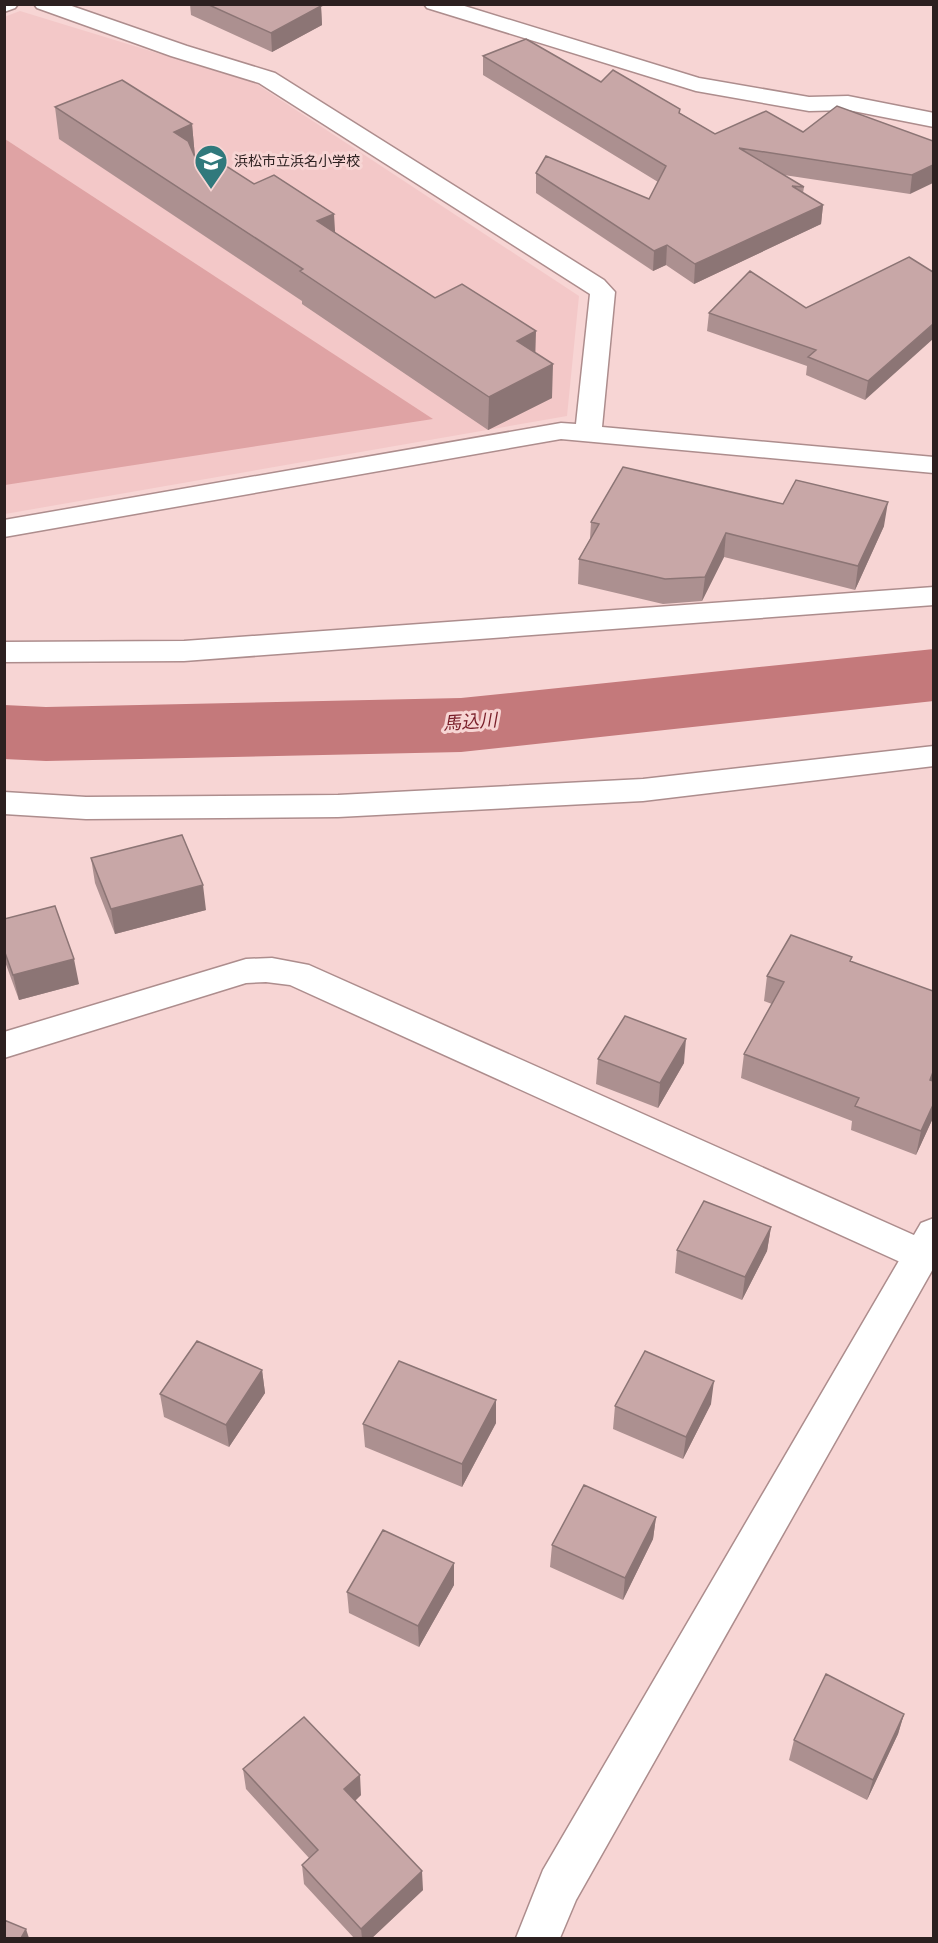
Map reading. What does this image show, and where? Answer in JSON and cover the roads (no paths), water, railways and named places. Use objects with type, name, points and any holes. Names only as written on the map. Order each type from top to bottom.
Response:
[{"type":"street","points":[[44,4],[179,51],[267,78],[595,285],[603,292],[588,434]]},
{"type":"street","points":[[434,4],[696,84],[809,104],[848,103],[881,108],[933,120]]},
{"type":"street","points":[[4,529],[561,431],[933,465]]},
{"type":"street","points":[[4,652],[184,651],[933,596]]},
{"type":"street","points":[[4,803],[86,808],[338,806],[643,790],[933,756]]},
{"type":"street","points":[[4,1045],[246,970],[267,968],[279,970],[297,974],[928,1244],[559,1886],[538,1938]]},
{"type":"waterway","name":"馬込川","points":[[4,732],[46,734],[461,725],[934,675]]},
{"type":"place","name":"浜松市立浜名小学校","points":[[211,190]]}]
